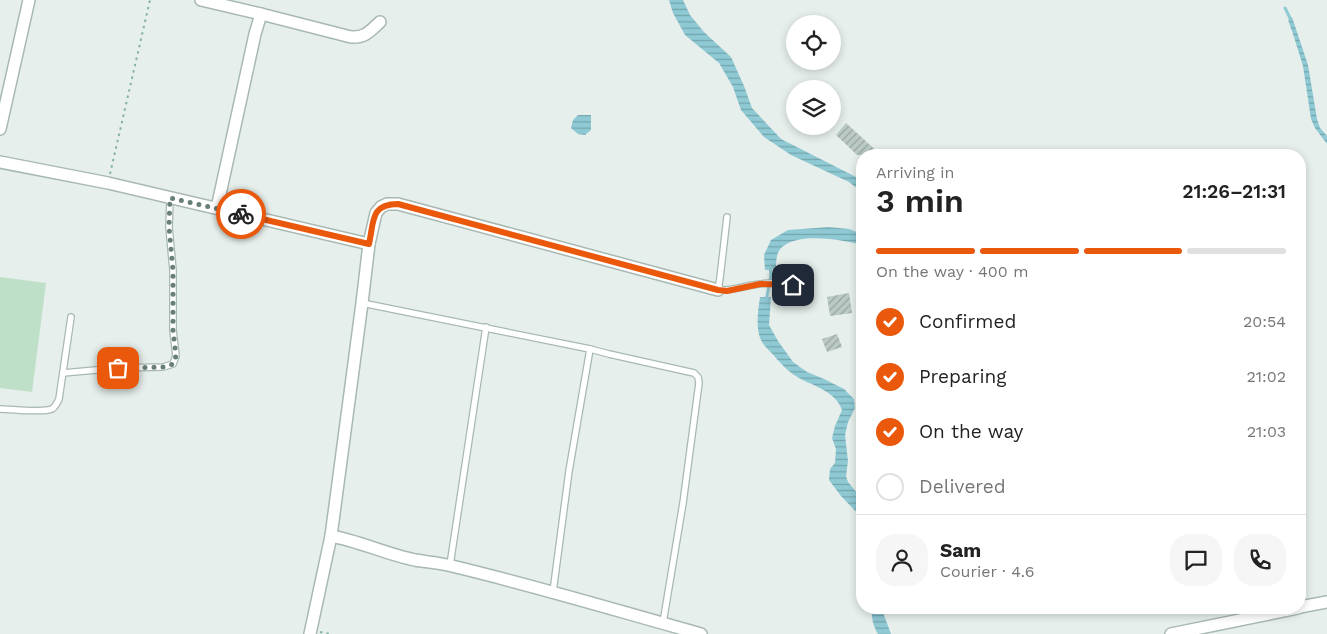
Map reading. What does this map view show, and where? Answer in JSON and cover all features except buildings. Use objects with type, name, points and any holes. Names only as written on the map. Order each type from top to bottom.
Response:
[{"type":"street","points":[[0,129],[28,0]]},
{"type":"street","points":[[201,0],[359,38],[380,22]]},
{"type":"street","points":[[218,208],[255,34],[262,14]]},
{"type":"street","points":[[0,162],[108,183],[369,244]]},
{"type":"street","points":[[310,634],[331,536],[369,244],[376,213],[381,207],[387,204],[398,204],[718,290]]},
{"type":"street","points":[[331,536],[387,553],[450,565],[553,592],[701,634]]},
{"type":"street","points":[[1306,606],[1327,602]]},
{"type":"street","points":[[1171,634],[1266,614]]},
{"type":"lane","points":[[63,373],[118,368],[163,367],[173,364],[176,356],[173,330],[173,270],[169,227],[170,198]]},
{"type":"lane","points":[[727,217],[718,290],[727,291],[760,284],[793,285],[803,290]]},
{"type":"lane","points":[[362,303],[486,327],[694,373],[699,380],[683,503],[663,624]]},
{"type":"lane","points":[[0,409],[44,410],[52,409],[55,406],[59,399],[71,317]]},
{"type":"lane","points":[[450,565],[486,327]]},
{"type":"lane","points":[[553,592],[569,471],[590,349]]},
{"type":"path","points":[[108,183],[150,0]]},
{"type":"green space","points":[[0,277],[46,283],[32,392],[0,388]]},
{"type":"water","points":[[669,0],[683,0],[690,15],[704,32],[731,57],[752,108],[781,139],[856,177],[856,187],[849,182],[791,155],[764,137],[741,110],[733,87],[719,63],[685,35],[673,13]]},
{"type":"water","points":[[1292,17],[1308,65],[1317,119],[1320,128],[1327,136],[1327,144],[1311,119],[1303,66],[1288,20]]},
{"type":"water","points":[[578,115],[591,115],[591,130],[585,135],[578,134],[571,128],[573,120]]},
{"type":"water","points":[[829,227],[849,229],[856,232],[856,244],[812,238],[793,241],[782,247],[778,252],[776,269],[765,270],[764,255],[771,240],[788,230]]},
{"type":"water","points":[[760,297],[771,297],[769,325],[793,362],[807,372],[844,389],[854,399],[855,408],[848,422],[845,435],[848,461],[846,476],[848,482],[856,492],[856,512],[829,480],[830,469],[835,463],[836,449],[832,438],[842,410],[839,404],[830,394],[799,378],[784,367],[762,341],[758,329]]},
{"type":"water","points":[[884,614],[891,634],[878,634],[872,615]]},
{"type":"waterway","points":[[1285,8],[1291,20]]},
{"type":"waterway","points":[[766,301],[771,275],[770,267]]},
{"type":"way so far","points":[[118,368],[163,367],[173,364],[176,356],[173,330],[173,270],[169,227],[170,198],[241,214]]},
{"type":"route","points":[[241,214],[369,244],[376,213],[387,204],[398,204],[718,290],[727,291],[760,284],[793,285]]}]
